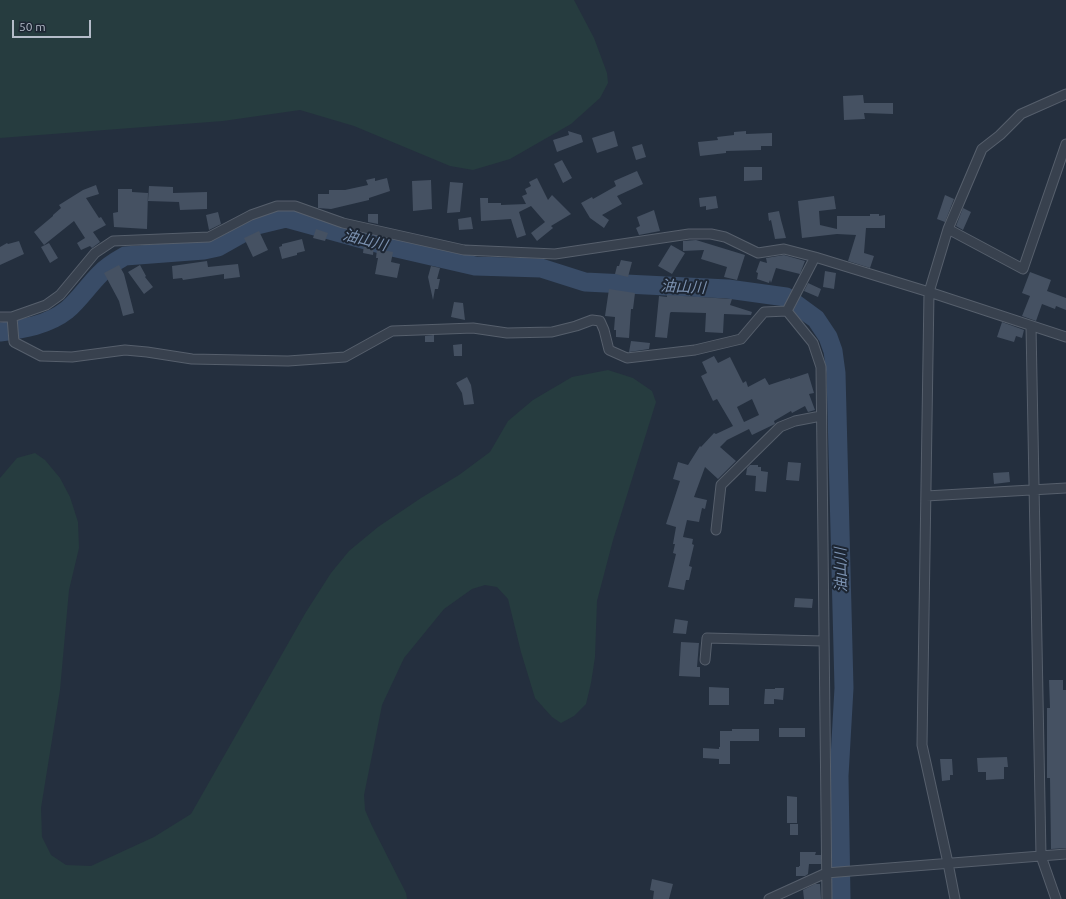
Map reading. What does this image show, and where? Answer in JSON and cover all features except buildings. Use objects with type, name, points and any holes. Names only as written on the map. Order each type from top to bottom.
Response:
[{"type":"street","points":[[955,899],[922,745],[929,292],[948,229],[982,149],[1000,135],[1021,114],[1066,94]]},
{"type":"street","points":[[948,229],[1023,269],[1066,144]]},
{"type":"street","points":[[0,317],[12,316],[46,305],[60,295],[95,252],[113,241],[209,237],[251,214],[276,206],[295,206],[343,223],[464,250],[555,254],[689,234],[711,234],[724,237],[758,253],[784,249],[815,257],[929,292],[1066,337]]},
{"type":"street","points":[[787,311],[815,257]]},
{"type":"street","points":[[12,316],[14,342],[41,356],[72,357],[126,350],[192,359],[288,361],[345,357],[392,331],[473,328],[507,333],[552,332],[592,320],[600,321],[609,350],[627,358],[695,350],[741,339],[764,312],[787,311]]},
{"type":"street","points":[[787,311],[813,343],[821,367],[827,899]]},
{"type":"street","points":[[1031,326],[1041,856],[1056,899]]},
{"type":"street","points":[[716,530],[721,485],[780,427],[795,421],[821,416]]},
{"type":"street","points":[[926,496],[1066,488]]},
{"type":"street","points":[[705,660],[707,638],[824,641]]},
{"type":"street","points":[[770,899],[826,873],[1066,854]]},
{"type":"green space","points":[[0,0],[574,0],[594,38],[607,73],[608,83],[600,98],[571,124],[510,159],[473,170],[450,166],[354,126],[300,110],[223,121],[0,138]]},
{"type":"green space","points":[[608,370],[633,378],[652,391],[656,402],[613,540],[597,601],[595,657],[586,704],[574,716],[561,723],[552,717],[535,698],[521,652],[508,599],[497,587],[485,585],[472,589],[444,609],[404,658],[382,705],[364,795],[365,810],[406,893],[407,899],[0,899],[0,478],[17,458],[35,453],[45,460],[60,478],[70,497],[78,522],[79,548],[69,590],[60,690],[41,808],[42,837],[51,855],[66,865],[91,866],[154,837],[191,814],[306,612],[331,573],[349,551],[378,527],[459,475],[490,452],[508,421],[533,400],[572,377]]},
{"type":"waterway","name":"油山川","points":[[0,332],[35,326],[60,315],[67,310],[106,269],[125,256],[204,250],[218,247],[257,225],[286,218],[388,246],[475,266],[541,268],[585,282],[728,289],[786,297],[816,319],[828,337],[833,351],[836,373],[844,688],[839,776],[841,899]]}]
